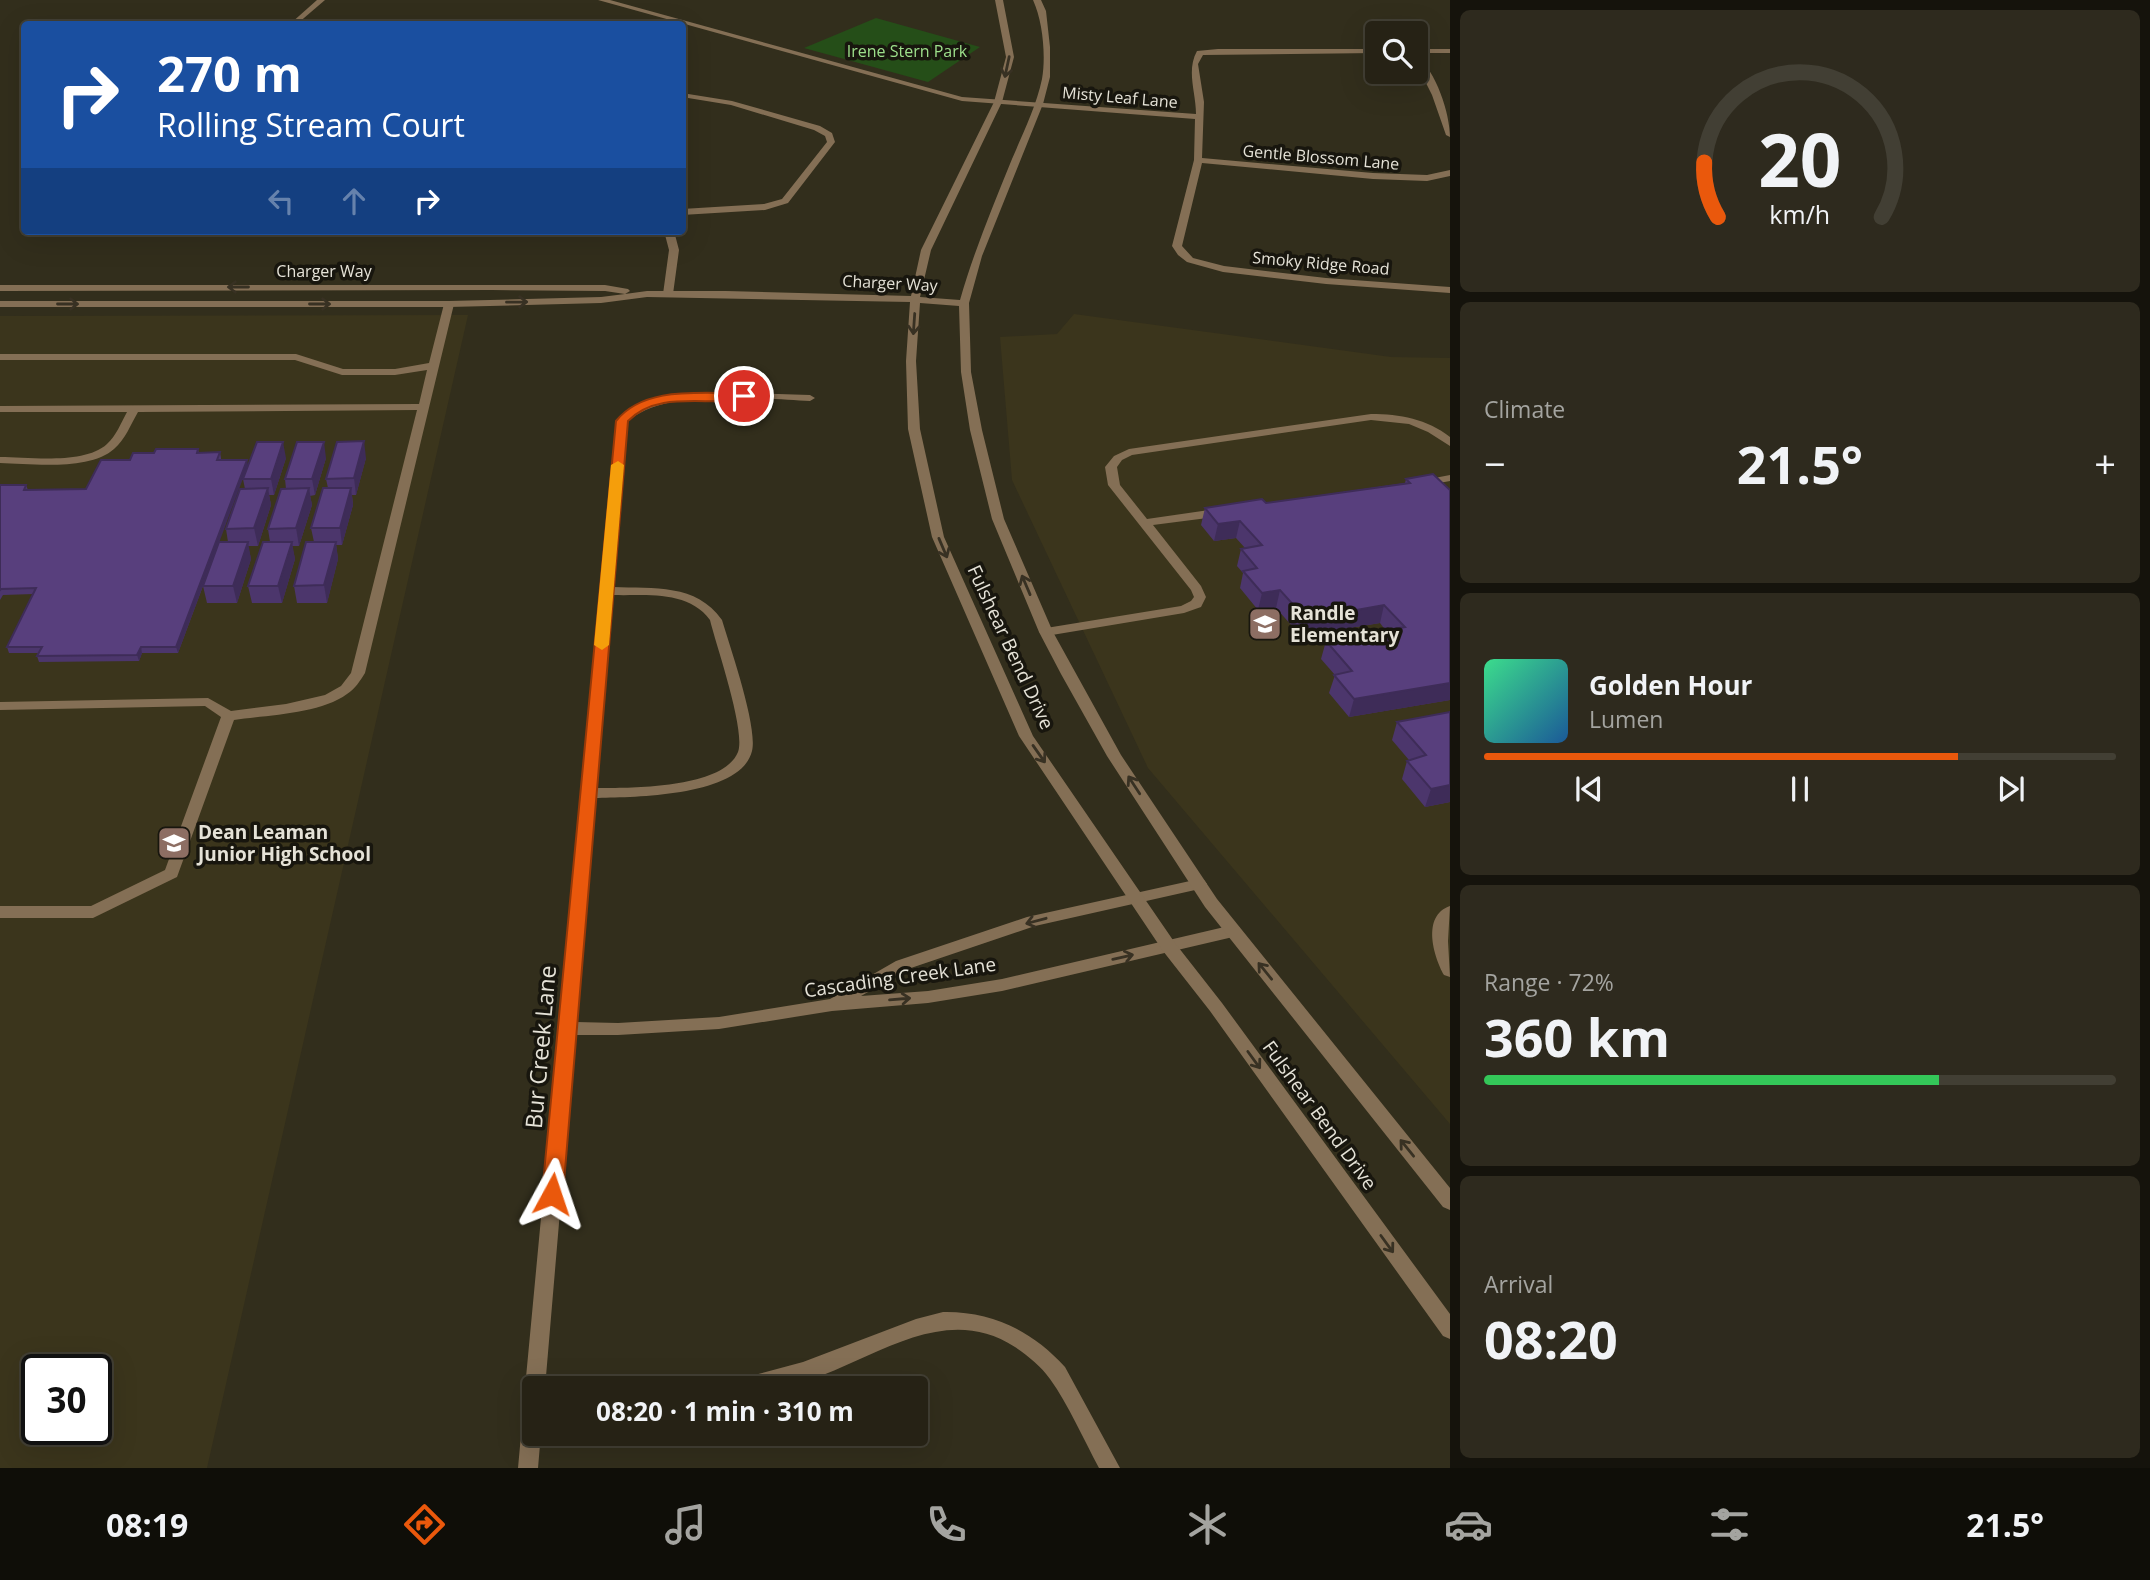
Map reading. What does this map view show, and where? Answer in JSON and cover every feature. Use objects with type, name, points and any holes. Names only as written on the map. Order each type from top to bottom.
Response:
[{"type":"street","points":[[296,21],[321,0]]},
{"type":"street","name":"Misty Leaf Lane","points":[[601,0],[678,21]]},
{"type":"street","name":"Fulshear Bend Drive","points":[[999,0],[1010,57],[999,102],[926,250],[915,299],[911,361],[914,429],[938,537],[1026,736],[1169,947],[1216,1007],[1450,1331]]},
{"type":"street","name":"Fulshear Bend Drive","points":[[1037,0],[1042,11],[1046,77],[1038,104],[977,256],[964,303],[966,372],[976,430],[998,519],[1046,632],[1114,756],[1233,931],[1450,1202]]},
{"type":"street","name":"Misty Leaf Lane","points":[[686,23],[962,99],[1199,117]]},
{"type":"street","points":[[1198,160],[1198,87],[1194,64],[1199,53],[1227,50],[1365,51]]},
{"type":"street","points":[[1428,51],[1450,51]]},
{"type":"street","points":[[1428,77],[1450,135]]},
{"type":"street","points":[[686,96],[732,103],[817,128],[829,135],[831,142],[785,201],[765,207],[686,212]]},
{"type":"street","name":"Gentle Blossom Lane","points":[[1198,160],[1362,175],[1419,178],[1446,174]]},
{"type":"street","name":"Smoky Ridge Road","points":[[1198,160],[1177,243],[1181,253],[1190,260],[1214,267],[1262,274],[1450,290]]},
{"type":"street","points":[[668,294],[674,250],[670,235]]},
{"type":"street","points":[[0,706],[208,702],[228,716],[323,701],[339,694],[351,684],[358,673],[453,286]]},
{"type":"street","name":"Charger Way","points":[[0,288],[453,286],[605,288],[647,294]]},
{"type":"street","name":"Charger Way","points":[[0,304],[449,303],[601,300],[647,294],[915,299],[964,303]]},
{"type":"street","points":[[0,356],[296,357],[342,372],[395,372],[433,366]]},
{"type":"street","name":"Bur Creek Lane","points":[[536,1376],[622,421],[628,412],[640,405],[677,397],[810,398]]},
{"type":"street","points":[[0,409],[423,407]]},
{"type":"street","points":[[0,460],[78,459],[95,455],[107,450],[115,442],[134,408]]},
{"type":"street","points":[[1046,632],[1184,609],[1196,604],[1200,597],[1197,589],[1114,485],[1111,467],[1118,458],[1129,452],[1371,416],[1388,416],[1419,423],[1450,443]]},
{"type":"street","points":[[1405,485],[1450,478]]},
{"type":"street","points":[[1144,523],[1240,509]]},
{"type":"street","points":[[589,793],[652,790],[705,783],[730,770],[741,758],[747,744],[725,652],[712,615],[694,600],[670,593],[606,591]]},
{"type":"street","points":[[0,912],[93,912],[172,873],[228,716]]},
{"type":"street","points":[[831,1005],[902,965],[1033,921],[1199,884]]},
{"type":"street","points":[[1450,912],[1441,922],[1440,933],[1440,950],[1450,971]]},
{"type":"street","name":"Cascading Creek Lane","points":[[567,1028],[631,1028],[719,1023],[831,1005],[928,997],[1003,985],[1233,931]]},
{"type":"street","points":[[784,1376],[813,1368],[927,1324],[959,1321],[991,1325],[1023,1339],[1048,1360],[1058,1373],[1110,1468]]},
{"type":"street","points":[[528,1468],[530,1446]]},
{"type":"shaded area","name":"Randle Elementary","points":[[1074,314],[1391,357],[1450,358],[1450,1124],[1148,768],[1012,480],[1000,337],[1057,334]]},
{"type":"shaded area","name":"Dean Leaman Junior High School","points":[[468,315],[207,1468],[0,1468],[0,316]]},
{"type":"green space","name":"Irene Stern Park","points":[[876,18],[980,47],[928,82],[804,48]]},
{"type":"building","points":[[364,441],[354,478],[326,479],[337,442]]},
{"type":"building","points":[[257,442],[283,442],[271,479],[243,479]]},
{"type":"building","points":[[297,442],[324,442],[312,479],[285,479]]},
{"type":"building","points":[[156,449],[198,449],[197,453],[220,452],[217,460],[247,460],[176,647],[141,647],[137,655],[37,656],[42,647],[7,647],[36,588],[0,590],[0,485],[26,485],[24,490],[86,489],[101,460],[130,460],[133,453],[154,453]]},
{"type":"building","points":[[1433,474],[1450,490],[1450,683],[1354,699],[1334,675],[1352,671],[1326,641],[1405,627],[1384,605],[1306,619],[1280,590],[1262,593],[1243,571],[1257,568],[1241,549],[1262,545],[1240,521],[1218,524],[1205,508],[1262,499],[1266,503],[1410,483],[1406,479]]},
{"type":"building","points":[[268,488],[254,528],[226,529],[240,489]]},
{"type":"building","points":[[309,488],[296,528],[268,529],[281,489]]},
{"type":"building","points":[[323,488],[351,488],[340,528],[311,528]]},
{"type":"building","points":[[219,542],[248,542],[233,586],[203,586]]},
{"type":"building","points":[[263,542],[292,542],[278,586],[248,586]]},
{"type":"building","points":[[306,542],[336,542],[324,585],[294,586]]},
{"type":"building","points":[[1450,712],[1450,785],[1431,789],[1407,761],[1426,755],[1397,722]]},
{"type":"slow traffic","points":[[602,645],[618,465]]},
{"type":"place","name":"Randle Elementary","points":[[1265,624]]},
{"type":"place","name":"Dean Leaman Junior High School","points":[[174,843]]},
{"type":"route","points":[[552,1194],[622,421],[634,408],[661,399],[744,396]]}]
